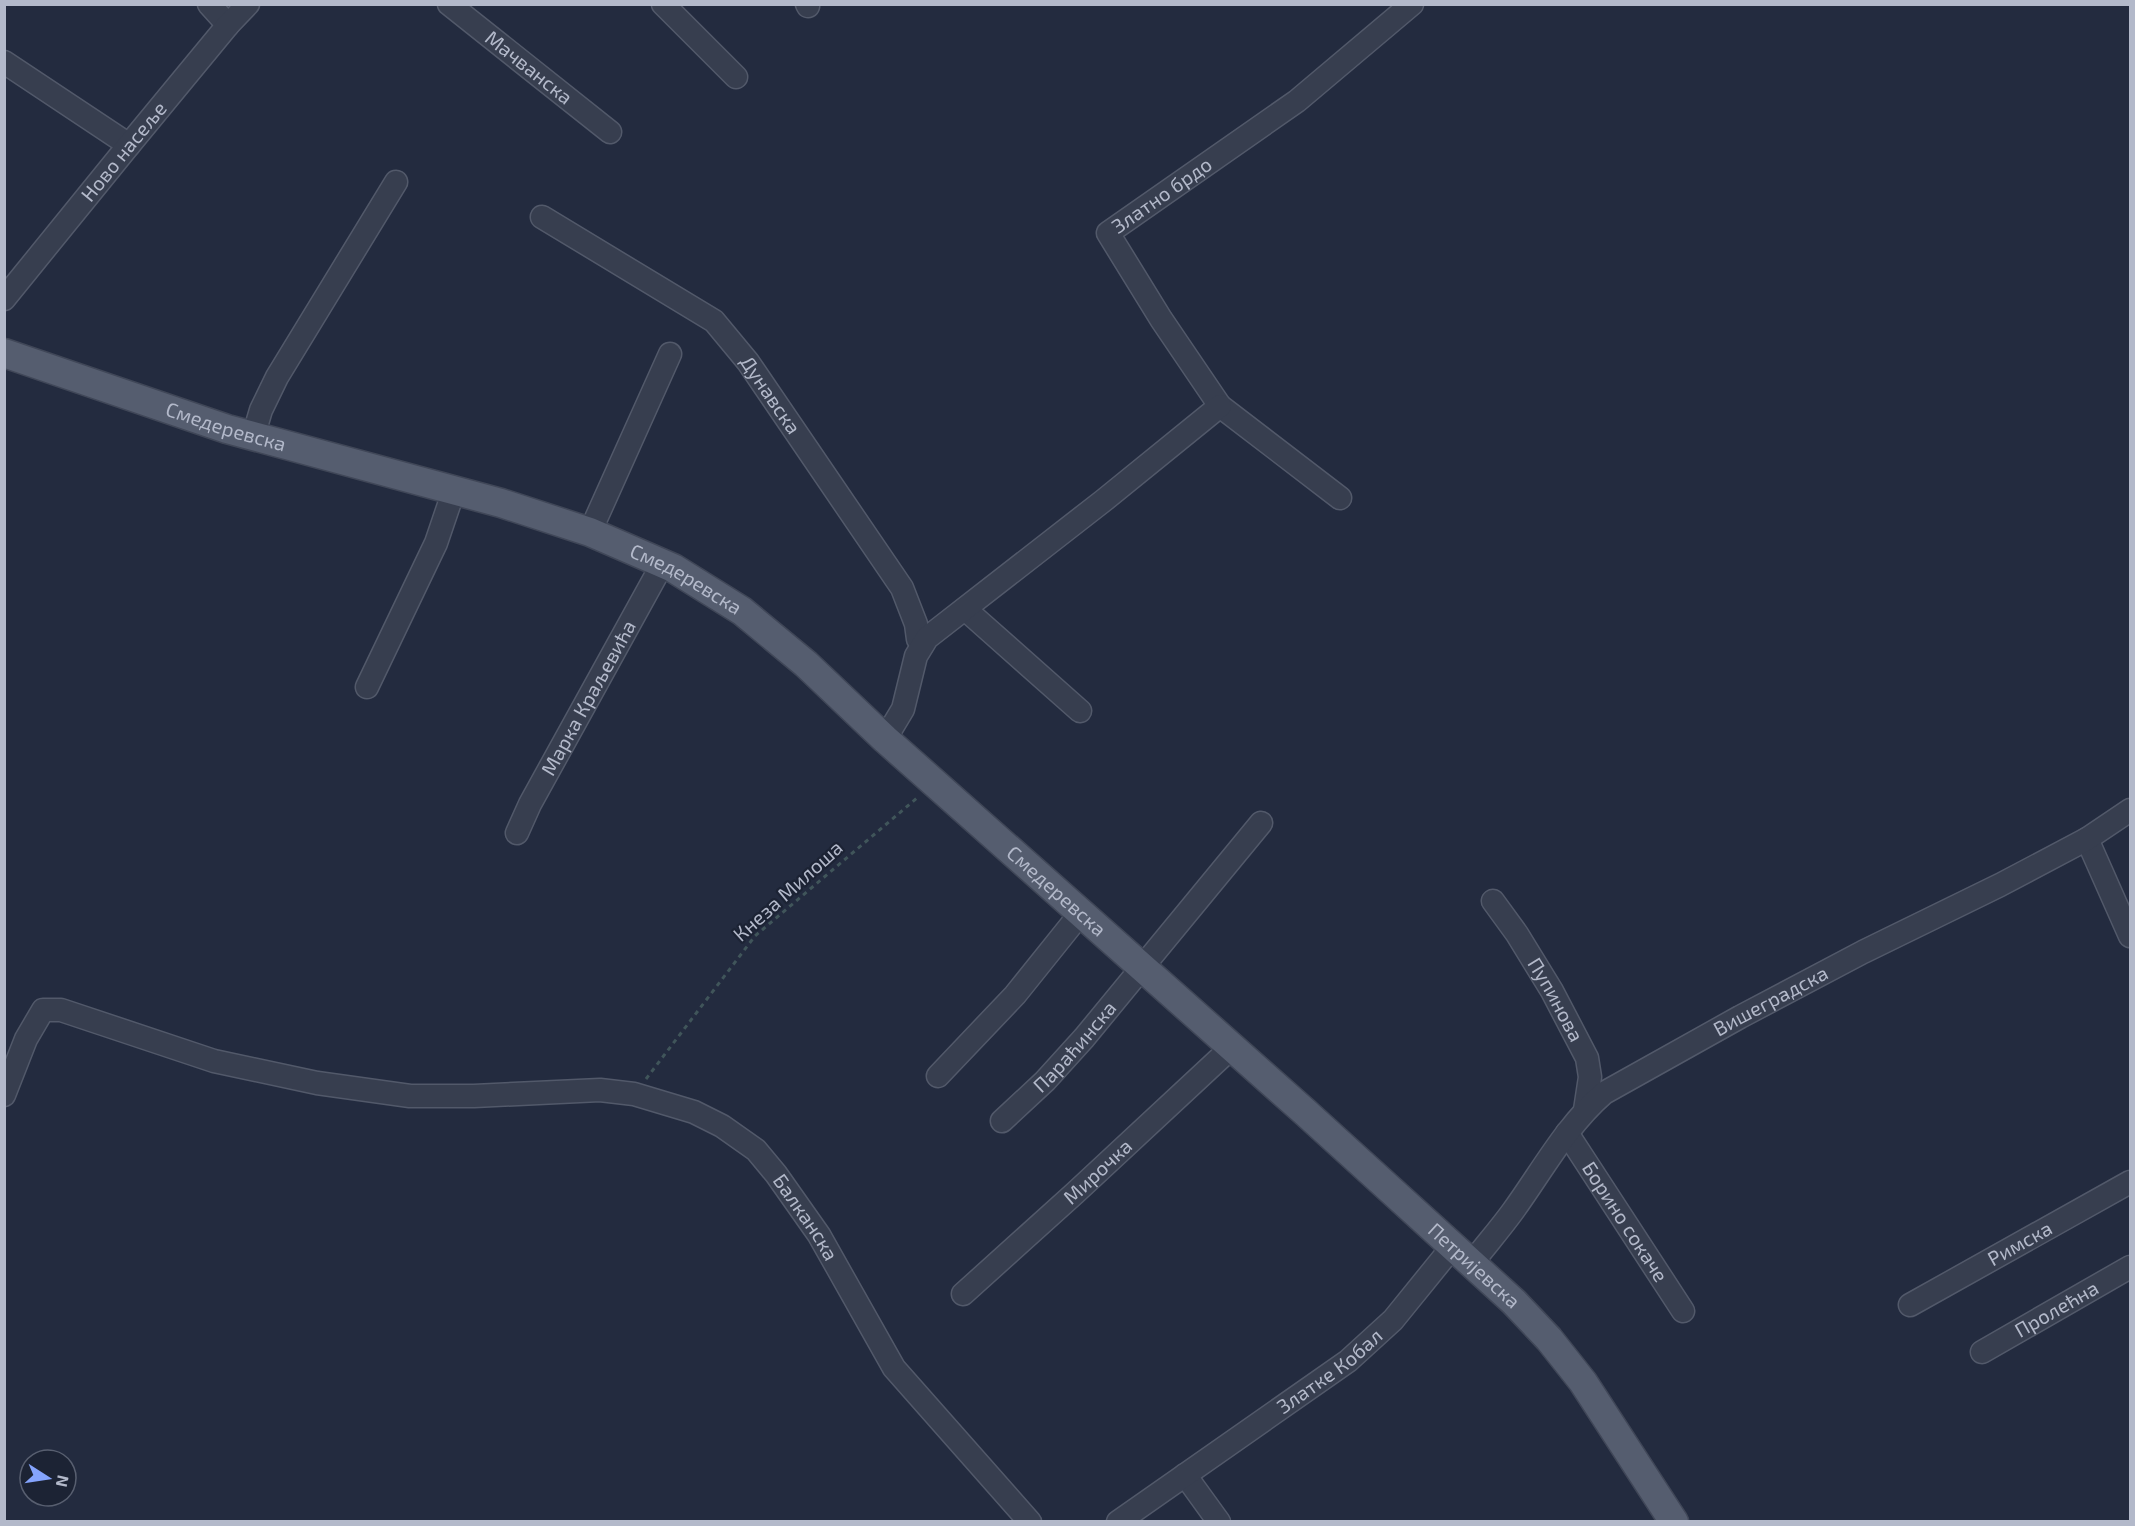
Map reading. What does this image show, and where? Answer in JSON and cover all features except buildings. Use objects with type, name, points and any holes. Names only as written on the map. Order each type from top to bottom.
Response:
[{"type":"main road","name":"Смедеревска","points":[[4,352],[253,437],[538,514],[590,532],[663,563],[724,599],[767,630],[885,739],[1231,1048]]},
{"type":"main road","name":"Петријевска","points":[[1231,1048],[1463,1255],[1534,1322],[1583,1382],[1674,1521]]},
{"type":"street","points":[[209,4],[228,25]]},
{"type":"street","name":"Ново насеље","points":[[4,299],[228,25],[248,4]]},
{"type":"street","name":"Мачванска","points":[[448,4],[610,132]]},
{"type":"street","points":[[663,4],[736,77]]},
{"type":"street","name":"Златно брдо","points":[[1340,498],[1220,406],[1161,319],[1108,233],[1297,101],[1412,4]]},
{"type":"street","points":[[4,62],[129,145]]},
{"type":"street","points":[[253,437],[261,410],[277,377],[396,182]]},
{"type":"street","name":"Дунавска","points":[[542,217],[714,321],[748,362],[902,588],[922,645]]},
{"type":"street","points":[[590,532],[670,354]]},
{"type":"street","points":[[885,739],[903,709],[916,656],[922,645],[944,624],[1103,501],[1220,406]]},
{"type":"street","points":[[367,687],[436,543],[454,490]]},
{"type":"street","name":"Марка Краљевића","points":[[517,833],[530,804],[663,563]]},
{"type":"street","points":[[965,609],[1080,711]]},
{"type":"street","name":"Вишеградска","points":[[1463,1255],[1512,1212],[1567,1133],[1585,1110],[1604,1094],[1740,1017],[1863,952],[2000,885],[2087,839],[2130,810]]},
{"type":"street","name":"Параћинска","points":[[1002,1121],[1033,1093],[1076,1047],[1261,823]]},
{"type":"street","points":[[2087,839],[2130,936]]},
{"type":"street","name":"Пупинова","points":[[1493,901],[1517,934],[1552,991],[1587,1058],[1590,1077],[1585,1110]]},
{"type":"street","points":[[938,1076],[1015,995],[1080,914]]},
{"type":"street","name":"Балканска","points":[[4,1095],[26,1040],[43,1010],[61,1011],[214,1061],[317,1083],[410,1096],[474,1096],[600,1090],[634,1094],[694,1112],[722,1126],[756,1150],[776,1174],[819,1235],[894,1368],[1030,1521]]},
{"type":"street","name":"Мирочка","points":[[963,1294],[1231,1048]]},
{"type":"street","name":"Борино сокаче","points":[[1567,1133],[1683,1311]]},
{"type":"street","name":"Римска","points":[[1910,1305],[2130,1182]]},
{"type":"street","name":"Златке Кобал","points":[[1118,1521],[1362,1350],[1463,1255]]},
{"type":"street","name":"Пролећна","points":[[1982,1352],[2130,1267]]},
{"type":"street","points":[[1185,1475],[1219,1521]]},
{"type":"path","name":"Кнеза Милоша","points":[[634,1094],[755,936],[934,783]]}]
